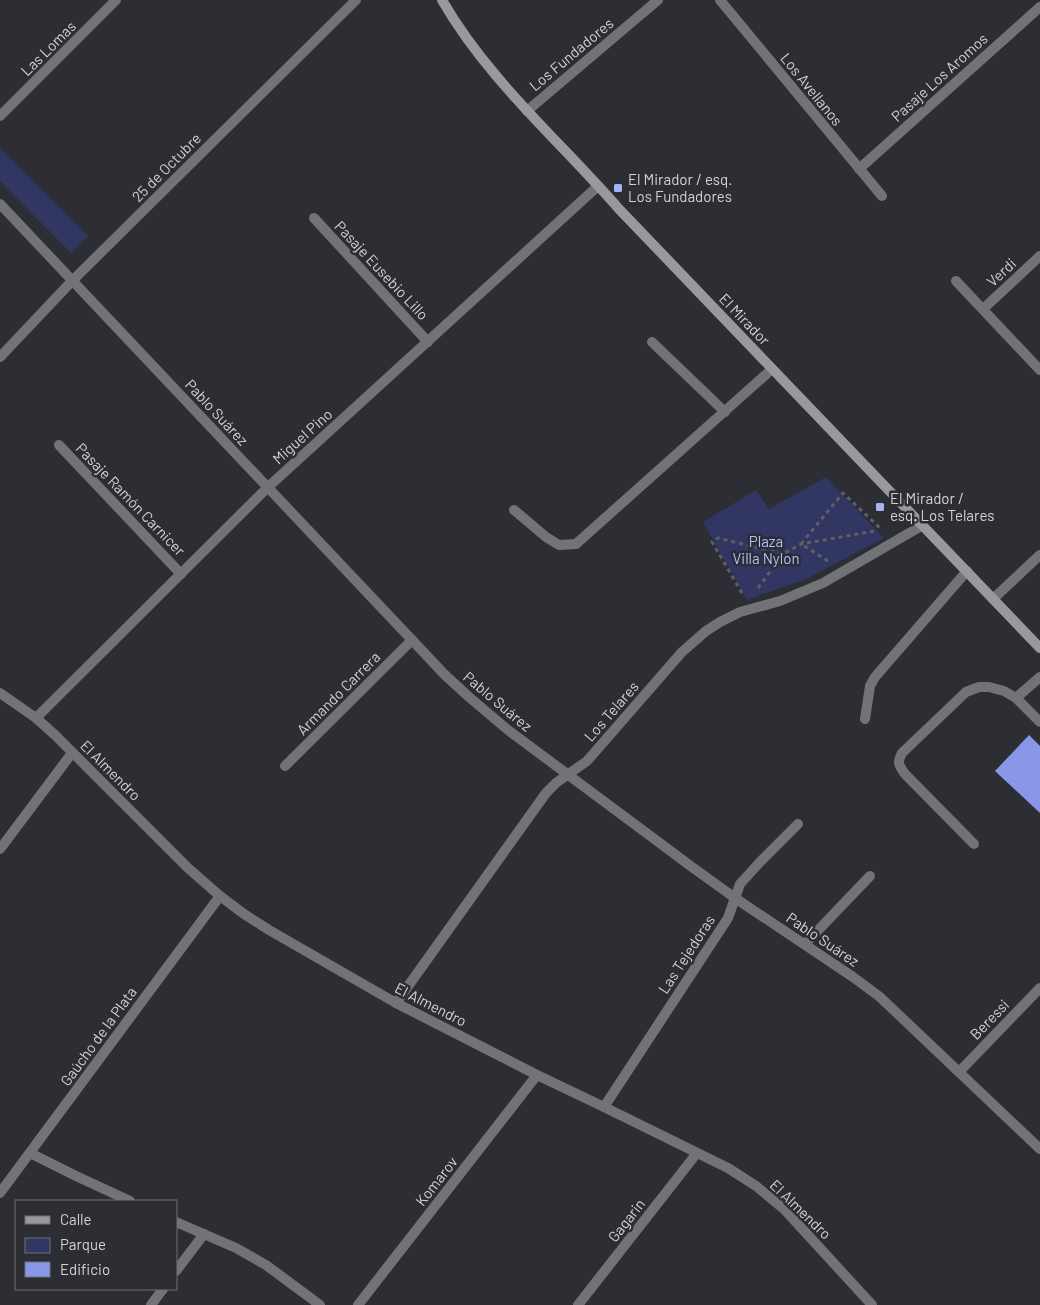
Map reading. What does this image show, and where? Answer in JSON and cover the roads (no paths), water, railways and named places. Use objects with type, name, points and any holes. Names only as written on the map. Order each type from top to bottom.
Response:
[{"type":"main road","name":"El Mirador","points":[[442,0],[463,34],[483,61],[527,111],[1040,648]]},
{"type":"street","name":"Las Lomas","points":[[0,116],[116,0]]},
{"type":"street","name":"25 de Octubre","points":[[0,357],[72,281],[356,0]]},
{"type":"street","name":"Los Fundadores","points":[[527,111],[658,0]]},
{"type":"street","name":"Los Avellanos","points":[[720,0],[882,196]]},
{"type":"street","name":"Pasaje Los Aromos","points":[[859,169],[1040,7]]},
{"type":"street","name":"Miguel Pino","points":[[36,718],[267,488],[598,186]]},
{"type":"street","name":"Pablo Suárez","points":[[0,204],[267,488],[444,674],[469,697],[508,730],[735,898],[853,976],[880,997],[1040,1149]]},
{"type":"street","name":"Pasaje Eusebio Lillo","points":[[314,218],[428,342]]},
{"type":"street","name":"Verdi","points":[[983,309],[1040,256]]},
{"type":"street","points":[[956,281],[1040,370]]},
{"type":"street","points":[[652,342],[724,412]]},
{"type":"street","points":[[514,510],[546,537],[559,545],[576,544],[772,369]]},
{"type":"street","name":"Pasaje Ramón Carnicer","points":[[58,445],[181,574]]},
{"type":"street","name":"Los Telares","points":[[396,1004],[546,793],[556,783],[587,761],[693,641],[720,622],[740,612],[747,605],[780,601],[823,584],[922,525]]},
{"type":"street","points":[[993,599],[1040,555]]},
{"type":"street","points":[[865,719],[870,686],[875,677],[967,572]]},
{"type":"street","name":"Armando Carrera","points":[[286,766],[412,640]]},
{"type":"street","points":[[1016,698],[1040,677]]},
{"type":"street","points":[[974,844],[904,774],[898,759],[902,752],[966,692],[979,687],[989,687],[1004,691],[1016,698],[1040,722]]},
{"type":"street","name":"El Almendro","points":[[0,693],[36,718],[188,868],[244,914],[396,1004],[728,1168],[756,1186],[786,1210],[872,1305]]},
{"type":"street","points":[[0,848],[72,753]]},
{"type":"street","name":"Las Tejedoras","points":[[604,1106],[728,918],[740,884],[748,873],[798,824]]},
{"type":"street","points":[[805,944],[870,876]]},
{"type":"street","name":"Gaúcho de la Plata","points":[[0,1193],[220,896]]},
{"type":"street","name":"Beressi","points":[[959,1072],[1040,988]]},
{"type":"street","name":"Komarov","points":[[358,1305],[537,1075]]},
{"type":"street","points":[[30,1153],[128,1200]]},
{"type":"street","name":"Gagarin","points":[[578,1305],[698,1153]]},
{"type":"street","points":[[178,1223],[236,1248],[266,1265],[320,1305]]},
{"type":"street","points":[[178,1268],[204,1234]]},
{"type":"street","points":[[151,1305],[162,1290]]},
{"type":"place","name":"El Mirador / esq. Los Fundadores","points":[[618,188]]},
{"type":"place","name":"El Mirador / esq. Los Telares","points":[[880,507]]},
{"type":"park label","name":"Plaza Villa Nylon","points":[[766,550]]}]
